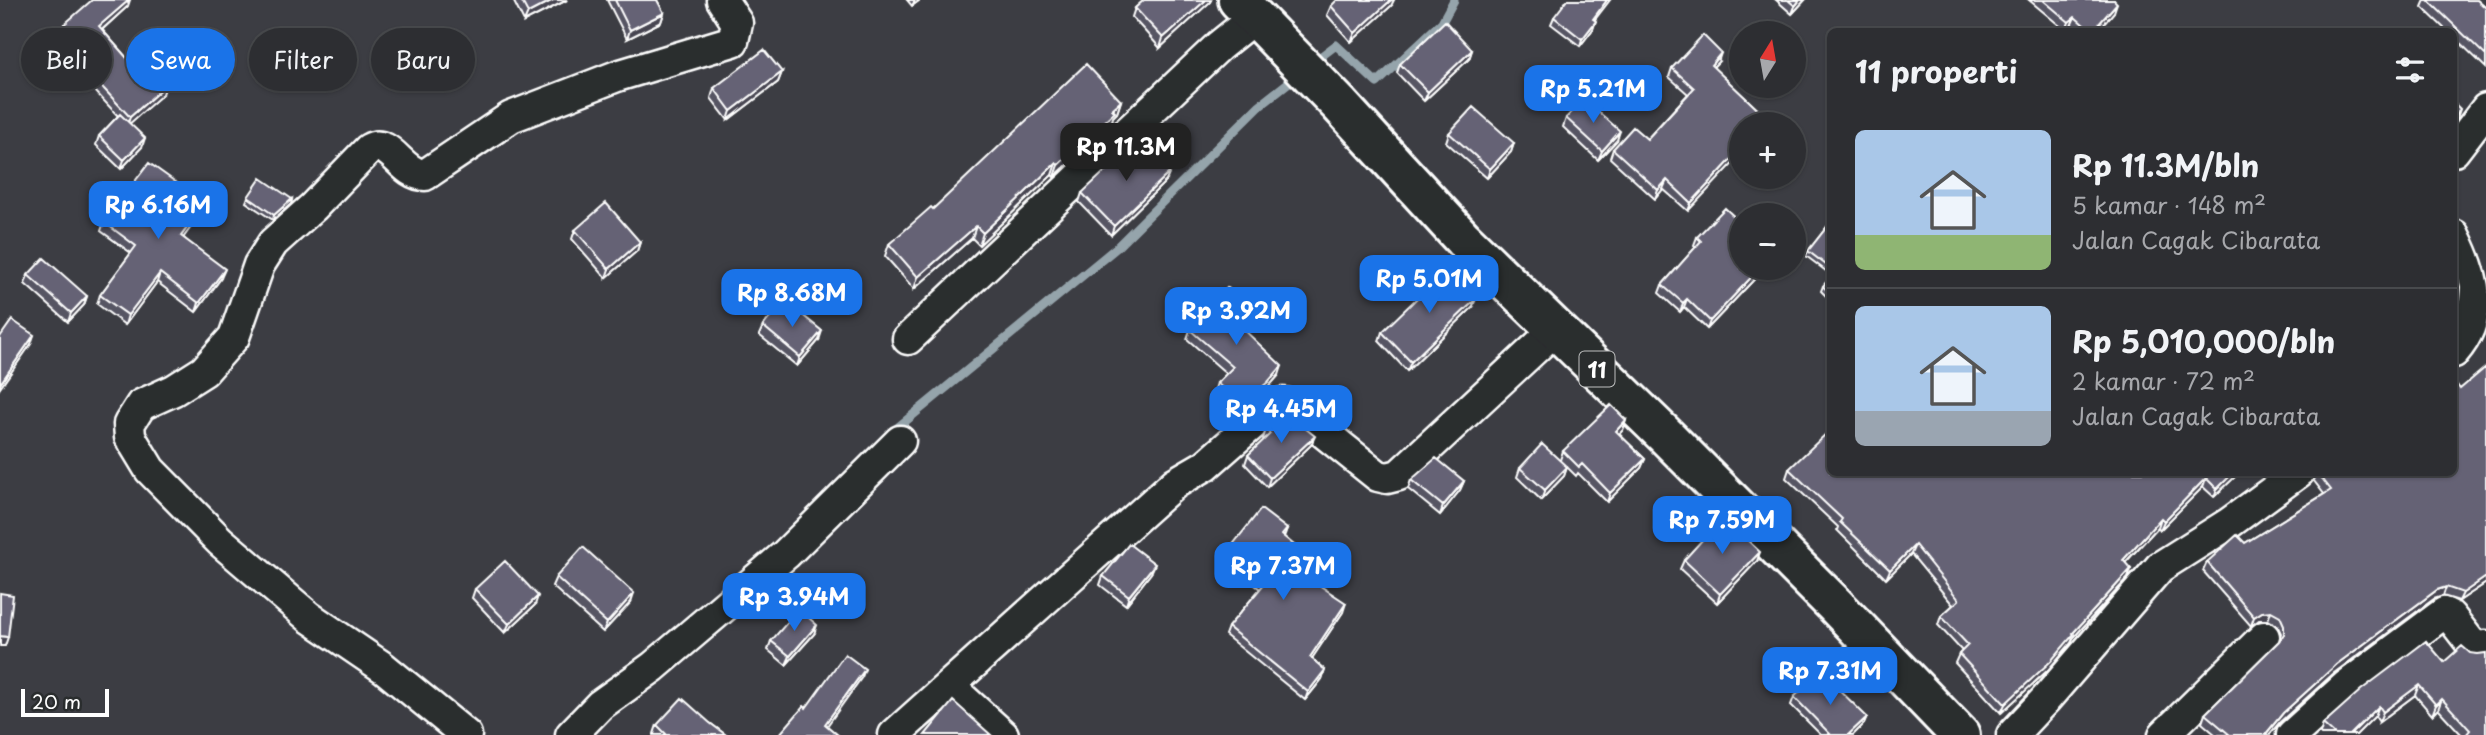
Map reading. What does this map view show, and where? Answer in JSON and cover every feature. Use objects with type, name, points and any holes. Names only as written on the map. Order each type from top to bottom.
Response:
[{"type":"highway","name":"11","points":[[1247,9],[1463,239],[1557,328],[1835,605],[1960,735]]},
{"type":"street","points":[[466,735],[384,668],[309,617],[220,541],[149,470],[130,437],[129,424],[141,405],[174,390],[212,363],[234,337],[259,265],[273,243],[369,149],[375,146],[385,147],[409,172],[425,175],[511,117],[617,76],[733,41],[737,23],[722,0]]},
{"type":"street","points":[[908,339],[1219,46],[1247,9]]},
{"type":"street","points":[[2457,147],[2486,109]]},
{"type":"street","points":[[2457,241],[2473,274],[2479,295],[2481,325],[2457,349]]},
{"type":"street","points":[[894,735],[1175,483],[1206,465],[1272,407],[1288,404],[1378,476],[1393,478],[1557,328]]},
{"type":"street","points":[[571,735],[600,705],[653,667],[786,554],[900,441]]},
{"type":"street","points":[[2012,735],[2160,567],[2228,524],[2294,476]]},
{"type":"street","points":[[2292,735],[2346,686],[2444,613],[2450,616],[2474,647],[2486,646]]},
{"type":"street","points":[[2164,735],[2264,637]]},
{"type":"street","points":[[949,686],[1003,735]]},
{"type":"building","points":[[92,0],[129,0],[99,26],[101,28],[60,28]]},
{"type":"building","points":[[521,0],[553,0],[528,13]]},
{"type":"building","points":[[615,0],[657,0],[664,13],[630,30]]},
{"type":"building","points":[[1144,0],[1206,0],[1163,38],[1135,8]]},
{"type":"building","points":[[1337,0],[1391,0],[1355,33],[1331,6]]},
{"type":"building","points":[[1567,0],[1607,0],[1582,39],[1554,17]]},
{"type":"building","points":[[1788,0],[1800,0],[1795,6]]},
{"type":"building","points":[[2043,0],[2114,0],[2117,3],[2095,28],[2087,28],[2075,17],[2069,22]]},
{"type":"building","points":[[2428,0],[2477,0],[2486,8],[2486,56]]},
{"type":"building","points":[[1445,21],[1472,50],[1428,92],[1400,64]]},
{"type":"building","points":[[1703,35],[1721,53],[1711,65],[1729,82],[1729,98],[1746,98],[1760,112],[1729,112],[1729,162],[1691,203],[1667,180],[1658,190],[1613,149],[1633,127],[1647,139],[1694,88],[1672,68]]},
{"type":"building","points":[[112,41],[126,57],[126,91],[159,91],[130,117],[106,91],[112,91]]},
{"type":"building","points":[[764,50],[782,72],[731,111],[714,88]]},
{"type":"building","points":[[1086,64],[1121,101],[1112,109],[1115,112],[1058,165],[1056,163],[983,233],[976,226],[918,277],[889,244],[931,207],[933,209]]},
{"type":"building","points":[[1584,99],[1620,131],[1602,151],[1566,118]]},
{"type":"building","points":[[1473,107],[1514,143],[1490,169],[1449,133]]},
{"type":"building","points":[[120,114],[145,138],[124,160],[99,136]]},
{"type":"building","points":[[1138,140],[1170,172],[1114,226],[1082,193]]},
{"type":"building","points":[[149,163],[205,203],[181,236],[225,269],[199,303],[160,273],[128,315],[100,295],[136,246],[104,222]]},
{"type":"building","points":[[261,178],[292,199],[274,215],[248,197]]},
{"type":"building","points":[[606,203],[640,242],[609,269],[575,230]]},
{"type":"building","points":[[1725,208],[1729,212],[1729,280],[1749,280],[1710,321],[1687,299],[1683,303],[1662,285],[1701,241],[1697,237]]},
{"type":"building","points":[[1827,227],[1827,266],[1808,251]]},
{"type":"building","points":[[44,258],[87,296],[71,313],[28,275]]},
{"type":"building","points":[[1447,269],[1476,299],[1411,362],[1382,332]]},
{"type":"building","points":[[2457,274],[2460,287],[2457,306]]},
{"type":"building","points":[[1227,287],[1251,308],[1238,324],[1282,366],[1241,405],[1217,383],[1233,367],[1190,330]]},
{"type":"building","points":[[784,300],[822,331],[800,357],[763,326]]},
{"type":"building","points":[[12,320],[34,335],[0,384],[0,337]]},
{"type":"building","points":[[2486,367],[2486,577],[2463,593],[2446,587],[2437,590],[2337,664],[2283,713],[2265,735],[2230,735],[2205,714],[2279,641],[2284,634],[2284,625],[2280,616],[2271,611],[2254,617],[2207,562],[2237,535],[2245,543],[2331,490],[2320,476],[2457,476],[2457,385],[2460,389]]},
{"type":"building","points":[[1611,405],[1626,420],[1616,431],[1645,459],[1610,493],[1582,464],[1579,467],[1563,451]]},
{"type":"building","points":[[1286,413],[1315,436],[1270,478],[1248,455],[1270,434],[1266,429]]},
{"type":"building","points":[[1827,433],[1827,476],[2230,476],[2217,489],[2206,478],[2164,521],[2161,518],[2123,560],[2131,569],[2051,661],[2005,704],[1959,654],[1968,645],[1941,616],[1959,600],[1915,545],[1890,570],[1840,522],[1842,519],[1789,469]]},
{"type":"building","points":[[1542,444],[1567,467],[1545,490],[1520,468]]},
{"type":"building","points":[[1436,458],[1464,481],[1443,506],[1411,480]]},
{"type":"building","points":[[1261,509],[1287,529],[1282,535],[1317,564],[1307,577],[1346,603],[1310,657],[1325,670],[1308,692],[1228,627],[1265,583],[1227,552]]},
{"type":"building","points":[[1723,517],[1760,552],[1720,594],[1684,560]]},
{"type":"building","points":[[1129,544],[1155,564],[1129,596],[1103,576]]},
{"type":"building","points":[[583,547],[634,593],[607,623],[556,577]]},
{"type":"building","points":[[505,561],[538,596],[509,624],[475,589]]},
{"type":"building","points":[[0,593],[13,595],[8,637],[0,636]]},
{"type":"building","points":[[799,609],[817,625],[790,656],[771,641]]},
{"type":"building","points":[[2426,641],[2444,662],[2462,646],[2470,653],[2486,653],[2486,735],[2466,735],[2470,730],[2442,699],[2436,705],[2419,685],[2383,712],[2379,706],[2350,735],[2335,735],[2323,724],[2361,690]]},
{"type":"building","points":[[845,654],[865,669],[825,724],[838,735],[779,735],[804,706],[806,708]]},
{"type":"building","points":[[1821,672],[1867,717],[1848,735],[1831,735],[1794,697]]},
{"type":"building","points":[[682,698],[726,735],[667,735],[657,725]]},
{"type":"building","points":[[953,701],[991,735],[925,735]]},
{"type":"waterway","points":[[1311,64],[1336,45],[1377,83],[1442,22],[1454,0]]},
{"type":"waterway","points":[[891,433],[1116,248],[1260,105],[1298,75]]}]
